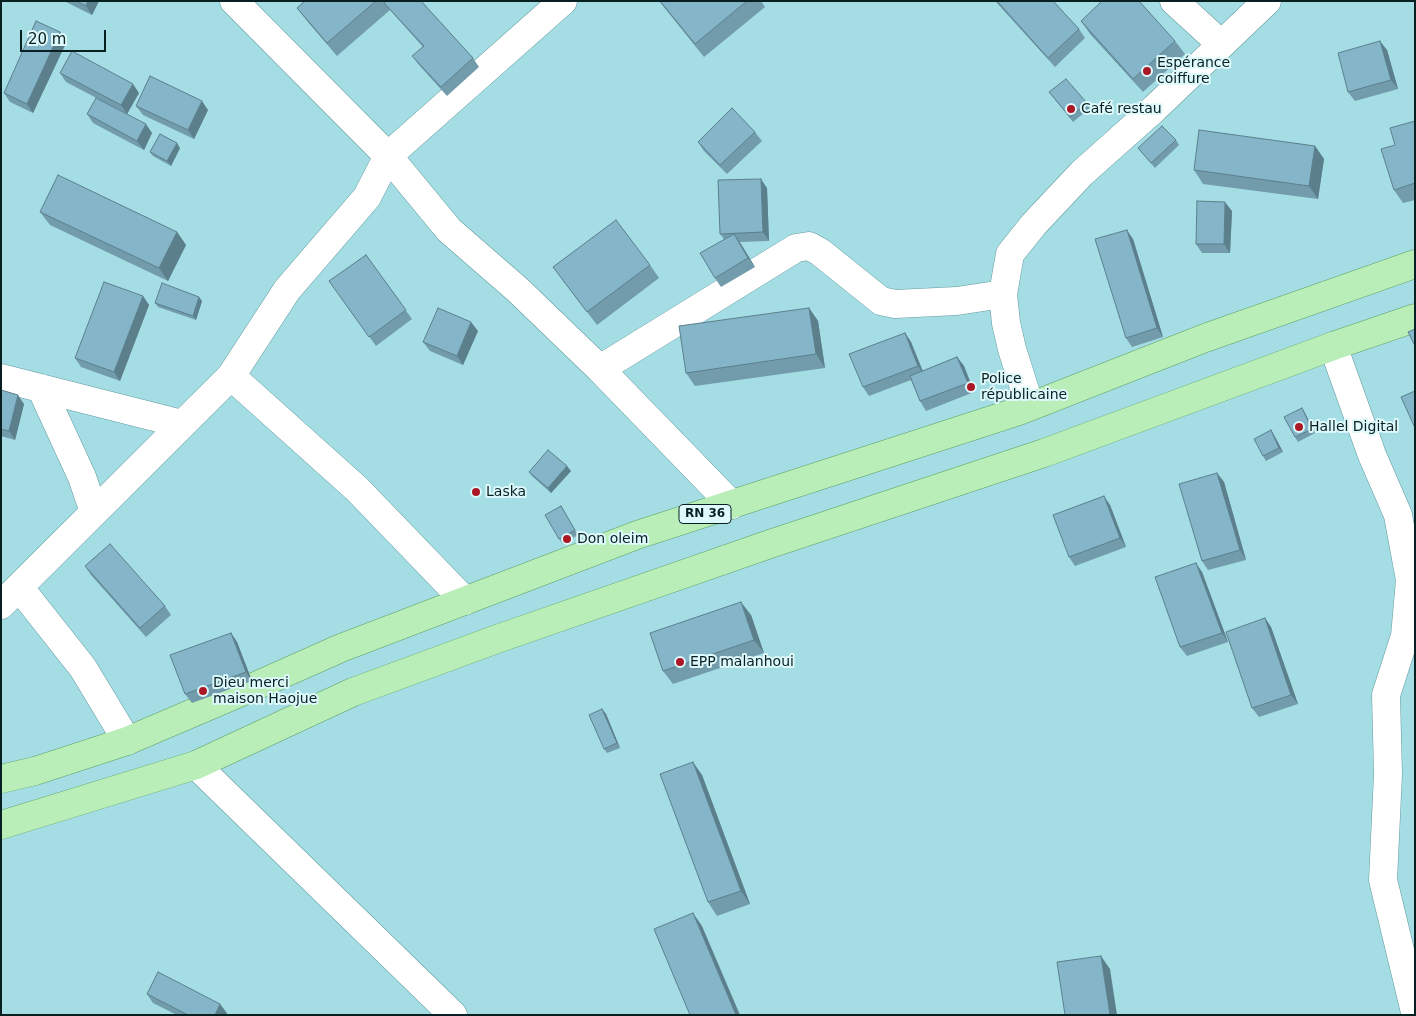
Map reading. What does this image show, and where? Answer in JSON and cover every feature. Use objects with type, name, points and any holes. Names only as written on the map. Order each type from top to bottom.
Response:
[{"type":"main road","name":"RN 36","points":[[1,780],[35,771],[126,741],[341,648],[637,535],[1030,406],[1205,338],[1415,264]]},
{"type":"main road","points":[[1,825],[196,765],[353,692],[497,639],[742,554],[1044,453],[1333,346],[1415,318]]},
{"type":"street","points":[[234,1],[388,156],[449,230],[518,290],[600,369],[732,505]]},
{"type":"street","points":[[126,741],[83,668],[10,596],[231,376],[287,290],[367,197],[388,156],[563,1]]},
{"type":"street","points":[[1174,1],[1221,44]]},
{"type":"street","points":[[1030,406],[1006,323],[1003,294],[1010,254],[1034,224],[1082,173],[1136,126],[1267,1]]},
{"type":"street","points":[[600,369],[796,248],[808,246],[820,252],[881,301],[896,304],[957,301],[1003,294]]},
{"type":"street","points":[[1333,346],[1372,455],[1398,515],[1410,580],[1405,636],[1386,695],[1388,774],[1383,880],[1415,1012]]},
{"type":"street","points":[[231,376],[357,489],[465,601]]},
{"type":"street","points":[[1,378],[182,424]]},
{"type":"street","points":[[41,388],[82,477],[94,512]]},
{"type":"street","points":[[196,765],[453,1015]]},
{"type":"building","points":[[76,1],[88,1],[86,6]]},
{"type":"building","points":[[305,1],[376,1],[327,43],[297,8]]},
{"type":"building","points":[[387,1],[421,1],[473,58],[441,87],[412,56],[424,46],[384,3]]},
{"type":"building","points":[[660,1],[747,1],[695,44]]},
{"type":"building","points":[[997,1],[1053,1],[1079,29],[1048,58]]},
{"type":"building","points":[[1102,1],[1139,1],[1175,41],[1133,79],[1081,21]]},
{"type":"building","points":[[36,21],[60,32],[27,104],[4,93]]},
{"type":"building","points":[[1380,41],[1391,80],[1348,92],[1338,53]]},
{"type":"building","points":[[72,51],[133,84],[121,105],[60,73]]},
{"type":"building","points":[[150,76],[202,101],[188,130],[136,106]]},
{"type":"building","points":[[1066,79],[1087,103],[1070,117],[1049,92]]},
{"type":"building","points":[[96,98],[146,124],[137,141],[87,114]]},
{"type":"building","points":[[732,108],[755,132],[720,165],[698,142]]},
{"type":"building","points":[[1415,121],[1415,183],[1394,190],[1381,149],[1395,145],[1390,128]]},
{"type":"building","points":[[1162,126],[1176,140],[1151,163],[1138,148]]},
{"type":"building","points":[[1199,130],[1315,146],[1309,186],[1194,170]]},
{"type":"building","points":[[160,134],[177,143],[167,161],[150,152]]},
{"type":"building","points":[[58,175],[177,232],[159,268],[40,212]]},
{"type":"building","points":[[761,179],[763,232],[720,234],[718,180]]},
{"type":"building","points":[[1197,201],[1225,202],[1224,244],[1196,244]]},
{"type":"building","points":[[616,220],[650,265],[587,312],[553,267]]},
{"type":"building","points":[[1127,230],[1157,328],[1126,338],[1095,239]]},
{"type":"building","points":[[734,234],[748,258],[715,278],[700,253]]},
{"type":"building","points":[[366,255],[406,310],[369,337],[329,281]]},
{"type":"building","points":[[104,282],[143,296],[114,372],[75,358]]},
{"type":"building","points":[[162,283],[199,297],[193,316],[155,303]]},
{"type":"building","points":[[438,308],[471,322],[457,356],[423,342]]},
{"type":"building","points":[[809,308],[816,354],[686,373],[679,326]]},
{"type":"building","points":[[1415,329],[1415,346],[1408,332]]},
{"type":"building","points":[[905,333],[918,366],[863,387],[849,354]]},
{"type":"building","points":[[957,357],[968,383],[920,401],[910,376]]},
{"type":"building","points":[[1,390],[18,395],[9,431],[1,429]]},
{"type":"building","points":[[1415,391],[1415,428],[1401,397]]},
{"type":"building","points":[[1302,408],[1312,429],[1295,437],[1284,417]]},
{"type":"building","points":[[1271,430],[1279,448],[1263,456],[1254,439]]},
{"type":"building","points":[[548,450],[567,466],[548,488],[529,472]]},
{"type":"building","points":[[1217,473],[1240,550],[1202,561],[1179,484]]},
{"type":"building","points":[[1104,496],[1120,538],[1069,557],[1053,515]]},
{"type":"building","points":[[561,506],[575,530],[559,539],[545,515]]},
{"type":"building","points":[[110,544],[165,606],[140,628],[85,566]]},
{"type":"building","points":[[1196,563],[1222,633],[1180,647],[1155,577]]},
{"type":"building","points":[[741,602],[754,640],[663,671],[650,633]]},
{"type":"building","points":[[1265,618],[1291,695],[1252,708],[1226,632]]},
{"type":"building","points":[[231,633],[246,672],[185,694],[170,655]]},
{"type":"building","points":[[602,709],[617,743],[604,749],[589,715]]},
{"type":"building","points":[[693,762],[741,891],[708,902],[660,774]]},
{"type":"building","points":[[693,913],[736,1015],[690,1015],[654,929]]},
{"type":"building","points":[[1101,956],[1110,1015],[1065,1015],[1057,962]]},
{"type":"building","points":[[158,972],[220,1004],[215,1015],[188,1015],[147,994]]},
{"type":"place","name":"Espérance coiffure","points":[[1147,71]]},
{"type":"place","name":"Café restau","points":[[1071,109]]},
{"type":"place","name":"Police républicaine","points":[[971,387]]},
{"type":"place","name":"Hallel Digital","points":[[1299,427]]},
{"type":"place","name":"Laska","points":[[476,492]]},
{"type":"place","name":"Don oleim","points":[[567,539]]},
{"type":"place","name":"EPP malanhoui","points":[[680,662]]},
{"type":"place","name":"Dieu merci maison Haojue","points":[[203,691]]}]
